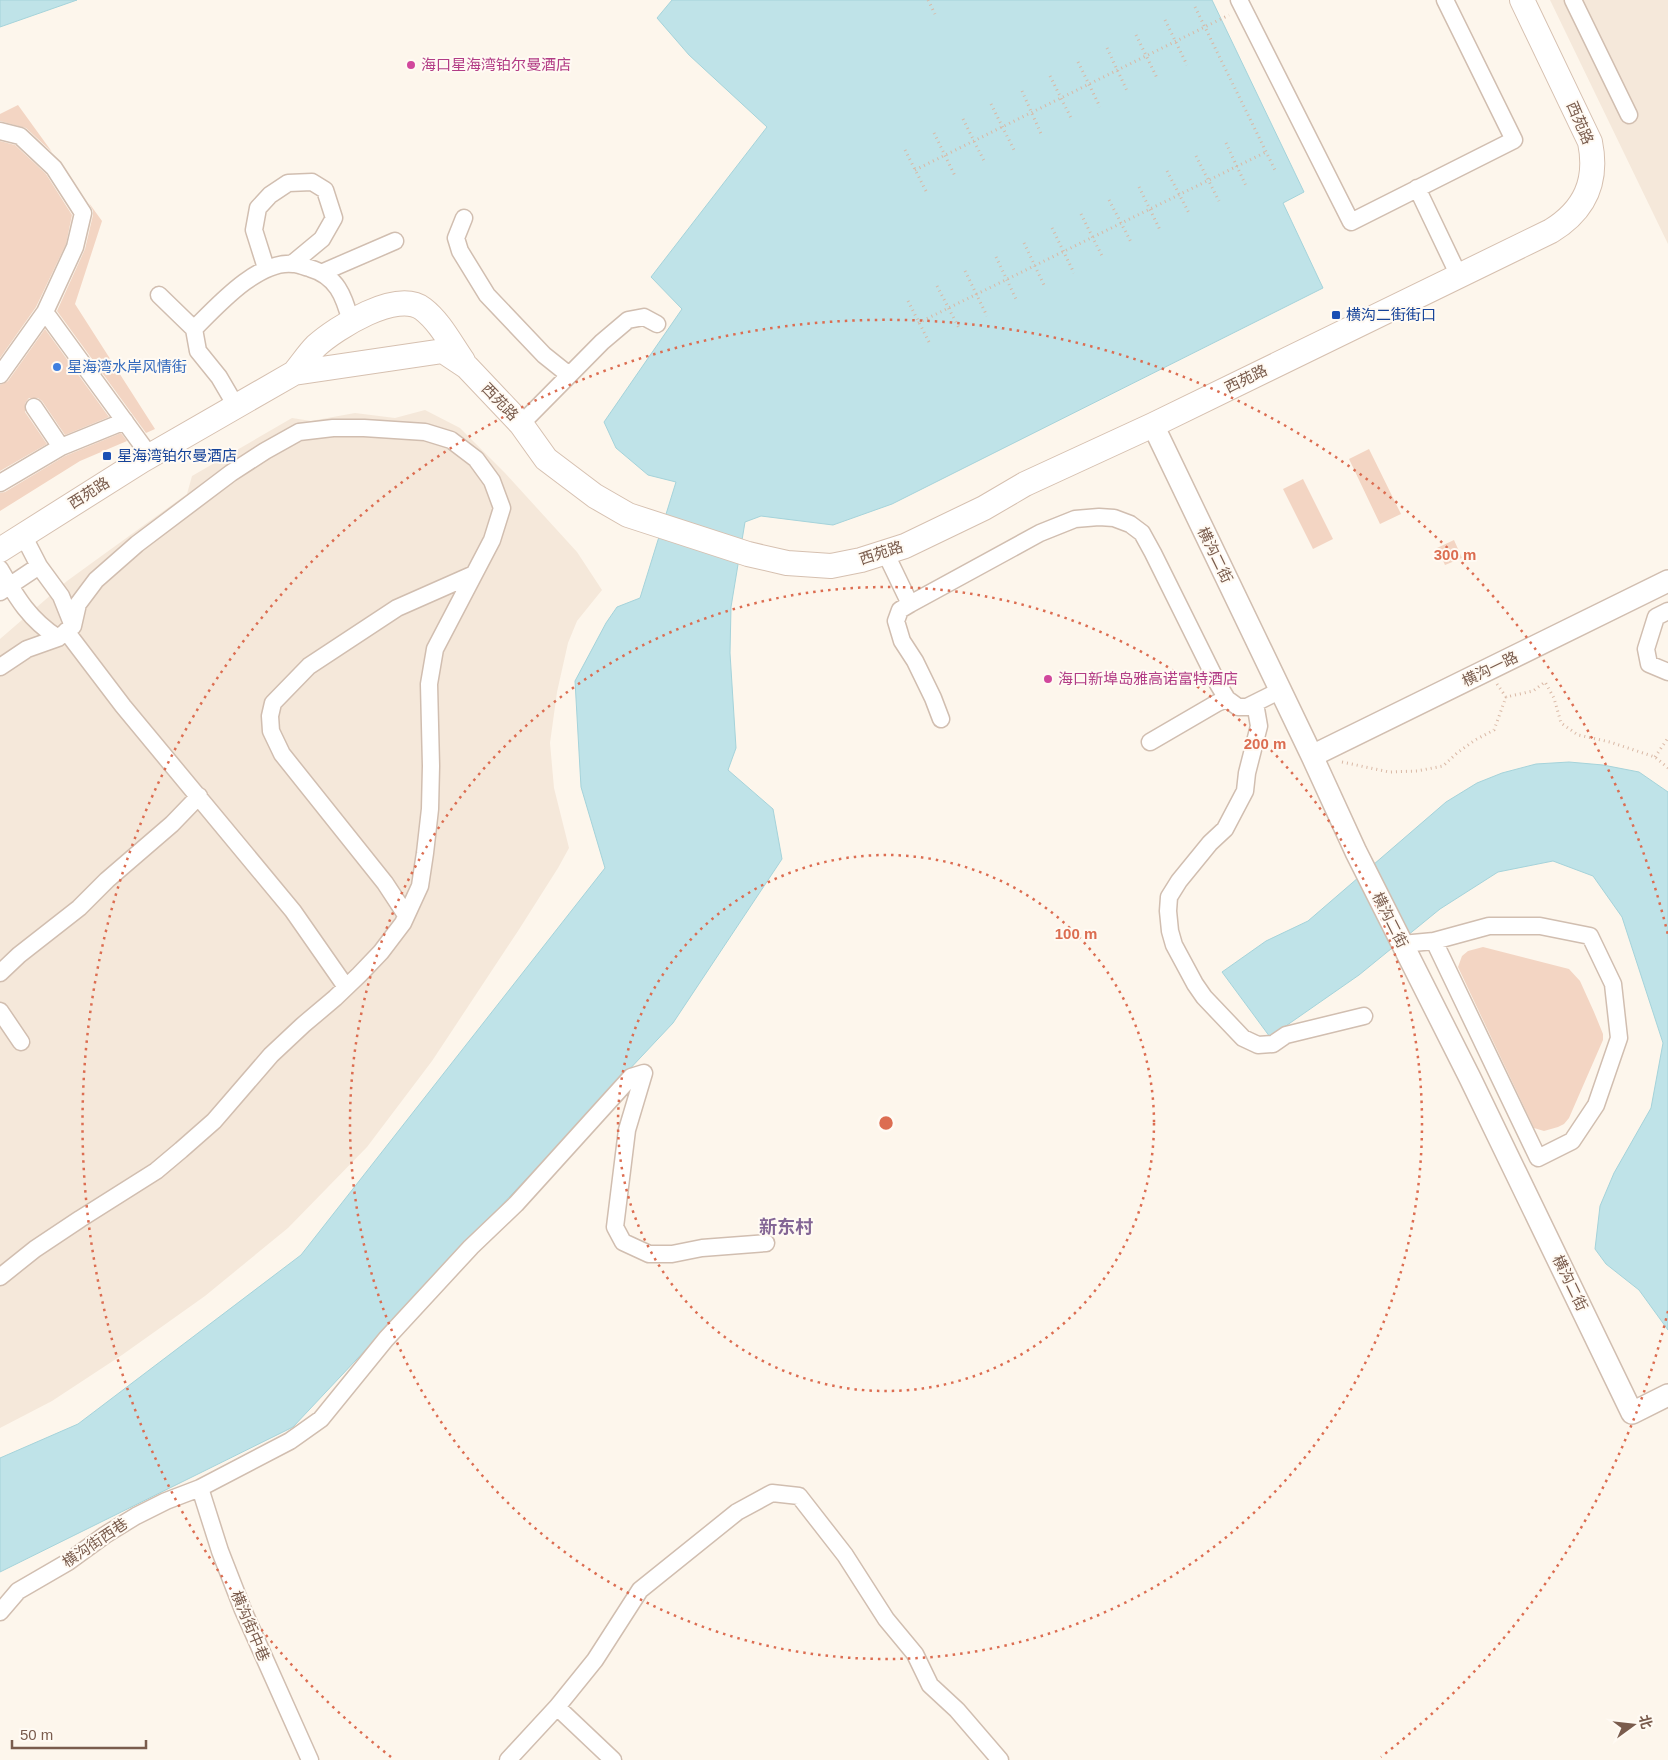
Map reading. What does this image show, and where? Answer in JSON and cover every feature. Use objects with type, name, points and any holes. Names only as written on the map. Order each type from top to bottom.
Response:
[{"type":"main road","name":"西苑路","points":[[0,550],[150,456],[294,373],[443,351],[467,367],[521,424],[550,463],[595,496],[628,515],[748,554],[787,563],[831,566],[860,560],[905,546],[984,508],[1025,484],[1153,425],[1459,276],[1560,225],[1568,219],[1584,198],[1590,181],[1593,160],[1590,142],[1522,0]]},
{"type":"main road","points":[[294,373],[316,346],[351,322],[376,308],[402,302],[422,308],[441,328],[467,367]]},
{"type":"street","points":[[1241,4],[1351,222],[1514,140],[1445,0]]},
{"type":"street","points":[[1572,0],[1629,115]]},
{"type":"street","points":[[0,131],[20,136],[54,168],[83,212],[76,247],[45,312],[0,374]]},
{"type":"street","points":[[194,329],[241,284],[266,268],[293,263],[322,239],[334,218],[325,190],[312,182],[288,183],[270,195],[258,208],[254,230],[266,268]]},
{"type":"street","points":[[1417,188],[1459,276]]},
{"type":"street","points":[[464,218],[456,238],[460,251],[487,295],[544,354],[569,375]]},
{"type":"street","points":[[321,273],[395,241]]},
{"type":"street","points":[[293,263],[321,273],[333,281],[346,302],[351,322]]},
{"type":"street","points":[[159,296],[194,329],[198,352],[219,378],[236,406]]},
{"type":"street","points":[[45,312],[150,456]]},
{"type":"street","points":[[521,424],[602,342],[628,320],[644,318],[657,324]]},
{"type":"street","points":[[34,407],[61,447]]},
{"type":"street","points":[[0,483],[61,447],[124,421]]},
{"type":"street","name":"横沟二街","points":[[1153,425],[1356,852],[1560,1262],[1632,1413],[1668,1395]]},
{"type":"street","points":[[0,667],[27,649],[66,632],[78,604],[96,580],[137,544],[231,473],[265,450],[299,432],[333,428],[364,428],[425,432],[450,440],[476,458],[492,482],[502,508],[492,540],[435,649],[429,684],[431,766],[429,818],[420,886],[403,923],[381,952],[336,998],[271,1055],[214,1121],[181,1150],[156,1171],[35,1249],[0,1277]]},
{"type":"street","points":[[941,719],[915,661],[902,641],[896,620],[900,610],[1040,533],[1075,519],[1099,516],[1114,518],[1130,524],[1142,534],[1218,684],[1228,699],[1238,708],[1255,703],[1279,691]]},
{"type":"street","points":[[23,535],[40,566],[61,596],[66,632],[123,706],[293,912],[346,987]]},
{"type":"street","points":[[885,552],[910,604]]},
{"type":"street","points":[[5,590],[40,566]]},
{"type":"street","points":[[0,569],[5,590],[34,620],[66,632]]},
{"type":"street","points":[[406,915],[385,883],[282,754],[271,731],[270,716],[274,704],[309,666],[398,608],[474,574]]},
{"type":"street","name":"横沟一路","points":[[1312,756],[1668,581]]},
{"type":"street","points":[[1668,611],[1656,617],[1646,649],[1649,664],[1668,672]]},
{"type":"street","points":[[1150,742],[1217,703],[1228,699]]},
{"type":"street","points":[[1255,703],[1259,726],[1247,773],[1246,791],[1225,829],[1179,881],[1170,897],[1168,911],[1170,931],[1174,944],[1195,984],[1204,996],[1243,1038],[1258,1045],[1273,1044],[1286,1036],[1364,1016]]},
{"type":"street","points":[[0,973],[79,908],[107,880],[172,824],[199,796]]},
{"type":"street","points":[[1402,944],[1434,941],[1489,926],[1540,926],[1590,936],[1613,984],[1619,1038],[1596,1105],[1572,1141],[1538,1158],[1434,941]]},
{"type":"street","points":[[0,1011],[21,1042]]},
{"type":"street","name":"横沟街西巷","points":[[0,1612],[18,1591],[68,1562],[104,1535],[136,1516],[166,1501],[200,1488],[290,1441],[321,1420],[386,1339],[471,1247],[516,1204],[631,1077],[644,1073],[628,1130],[616,1218],[615,1227],[623,1242],[649,1254],[672,1254],[702,1248],[766,1243]]},
{"type":"street","points":[[1484,1110],[1508,1098]]},
{"type":"street","name":"横沟街中巷","points":[[200,1488],[220,1551],[243,1610],[310,1760]]},
{"type":"street","points":[[508,1760],[557,1706],[595,1660],[640,1590],[737,1512],[772,1493],[799,1496],[844,1555],[886,1619],[915,1654],[930,1685],[957,1710],[1000,1760]]},
{"type":"street","points":[[557,1706],[613,1760]]},
{"type":"path","points":[[928,0],[935,14]]},
{"type":"path","points":[[915,170],[1206,27],[1241,4]]},
{"type":"path","points":[[1196,7],[1276,172]]},
{"type":"path","points":[[1165,20],[1187,65]]},
{"type":"path","points":[[1136,35],[1157,78]]},
{"type":"path","points":[[1107,48],[1128,93]]},
{"type":"path","points":[[1078,62],[1100,107]]},
{"type":"path","points":[[1050,76],[1072,120]]},
{"type":"path","points":[[1022,91],[1042,136]]},
{"type":"path","points":[[991,104],[1014,150]]},
{"type":"path","points":[[962,119],[985,163]]},
{"type":"path","points":[[934,133],[955,176]]},
{"type":"path","points":[[1226,143],[1247,188]]},
{"type":"path","points":[[905,150],[926,191]]},
{"type":"path","points":[[918,323],[1266,152]]},
{"type":"path","points":[[1196,156],[1219,201]]},
{"type":"path","points":[[1167,171],[1190,216]]},
{"type":"path","points":[[1139,187],[1160,230]]},
{"type":"path","points":[[1109,200],[1132,244]]},
{"type":"path","points":[[1081,214],[1102,258]]},
{"type":"path","points":[[1052,228],[1074,273]]},
{"type":"path","points":[[1024,243],[1044,285]]},
{"type":"path","points":[[996,257],[1017,301]]},
{"type":"path","points":[[966,271],[987,316]]},
{"type":"path","points":[[937,286],[958,328]]},
{"type":"path","points":[[908,301],[928,342]]},
{"type":"path","points":[[1496,682],[1506,696]]},
{"type":"path","points":[[1506,696],[1533,691],[1545,682],[1554,698],[1561,723],[1578,735],[1610,742],[1655,757],[1668,768]]},
{"type":"path","points":[[1312,756],[1389,772],[1418,771],[1444,766],[1457,753],[1475,740],[1494,730],[1506,696]]},
{"type":"path","points":[[1655,757],[1668,738]]},
{"type":"shaded area","points":[[1550,0],[1668,0],[1668,244]]},
{"type":"shaded area","points":[[425,410],[460,428],[505,473],[577,552],[602,590],[577,621],[568,643],[557,692],[550,743],[554,788],[569,848],[518,931],[432,1061],[367,1147],[288,1228],[205,1296],[122,1355],[52,1401],[0,1428],[0,639],[67,581],[187,494],[192,476],[292,418],[311,421],[355,413],[395,418]]},
{"type":"water","points":[[0,0],[77,0],[0,27]]},
{"type":"water","points":[[672,0],[1212,0],[1304,192],[1283,203],[1323,288],[892,504],[833,525],[761,516],[745,522],[731,607],[730,653],[736,748],[728,770],[773,809],[782,859],[673,1023],[293,1427],[0,1572],[0,1458],[78,1424],[301,1255],[605,868],[581,787],[575,681],[606,623],[617,607],[640,598],[676,482],[648,475],[616,448],[604,422],[682,309],[651,277],[767,127],[689,55],[657,18]]},
{"type":"water","points":[[1569,762],[1603,765],[1639,772],[1668,792],[1668,1330],[1639,1290],[1606,1264],[1595,1249],[1600,1206],[1614,1173],[1651,1108],[1663,1043],[1622,917],[1593,876],[1553,861],[1498,872],[1440,909],[1359,975],[1270,1037],[1222,972],[1266,941],[1308,921],[1446,802],[1477,783],[1502,773],[1536,764]]},
{"type":"building","points":[[18,105],[52,152],[26,128],[0,121],[0,114]]},
{"type":"building","points":[[0,141],[15,145],[46,174],[72,215],[66,244],[36,307],[0,358]]},
{"type":"building","points":[[89,203],[102,221],[75,304],[155,429],[146,433],[57,311],[85,249],[93,215]]},
{"type":"building","points":[[45,329],[109,417],[65,435],[42,401],[38,398],[29,398],[25,403],[25,412],[47,444],[0,471],[0,385],[8,381]]},
{"type":"building","points":[[121,433],[127,441],[80,461],[0,511],[0,493],[5,492],[65,456]]},
{"type":"building","points":[[1369,449],[1401,514],[1380,524],[1349,459]]},
{"type":"building","points":[[1303,479],[1333,539],[1313,549],[1283,489]]},
{"type":"building","points":[[1454,540],[1462,558],[1445,565],[1437,548]]},
{"type":"building","points":[[1483,947],[1569,969],[1580,981],[1594,1012],[1603,1034],[1603,1040],[1569,1118],[1558,1127],[1544,1131],[1534,1128],[1458,967],[1462,956],[1468,951]]},
{"type":"place","name":"海口星海湾铂尔曼酒店","points":[[411,65]]},
{"type":"place","name":"横沟二街街口","points":[[1336,315]]},
{"type":"place","name":"星海湾水岸风情街","points":[[57,367]]},
{"type":"place","name":"星海湾铂尔曼酒店","points":[[107,456]]},
{"type":"place","name":"海口新埠岛雅高诺富特酒店","points":[[1048,679]]},
{"type":"district","name":"新东村","points":[[786,1227]]}]
